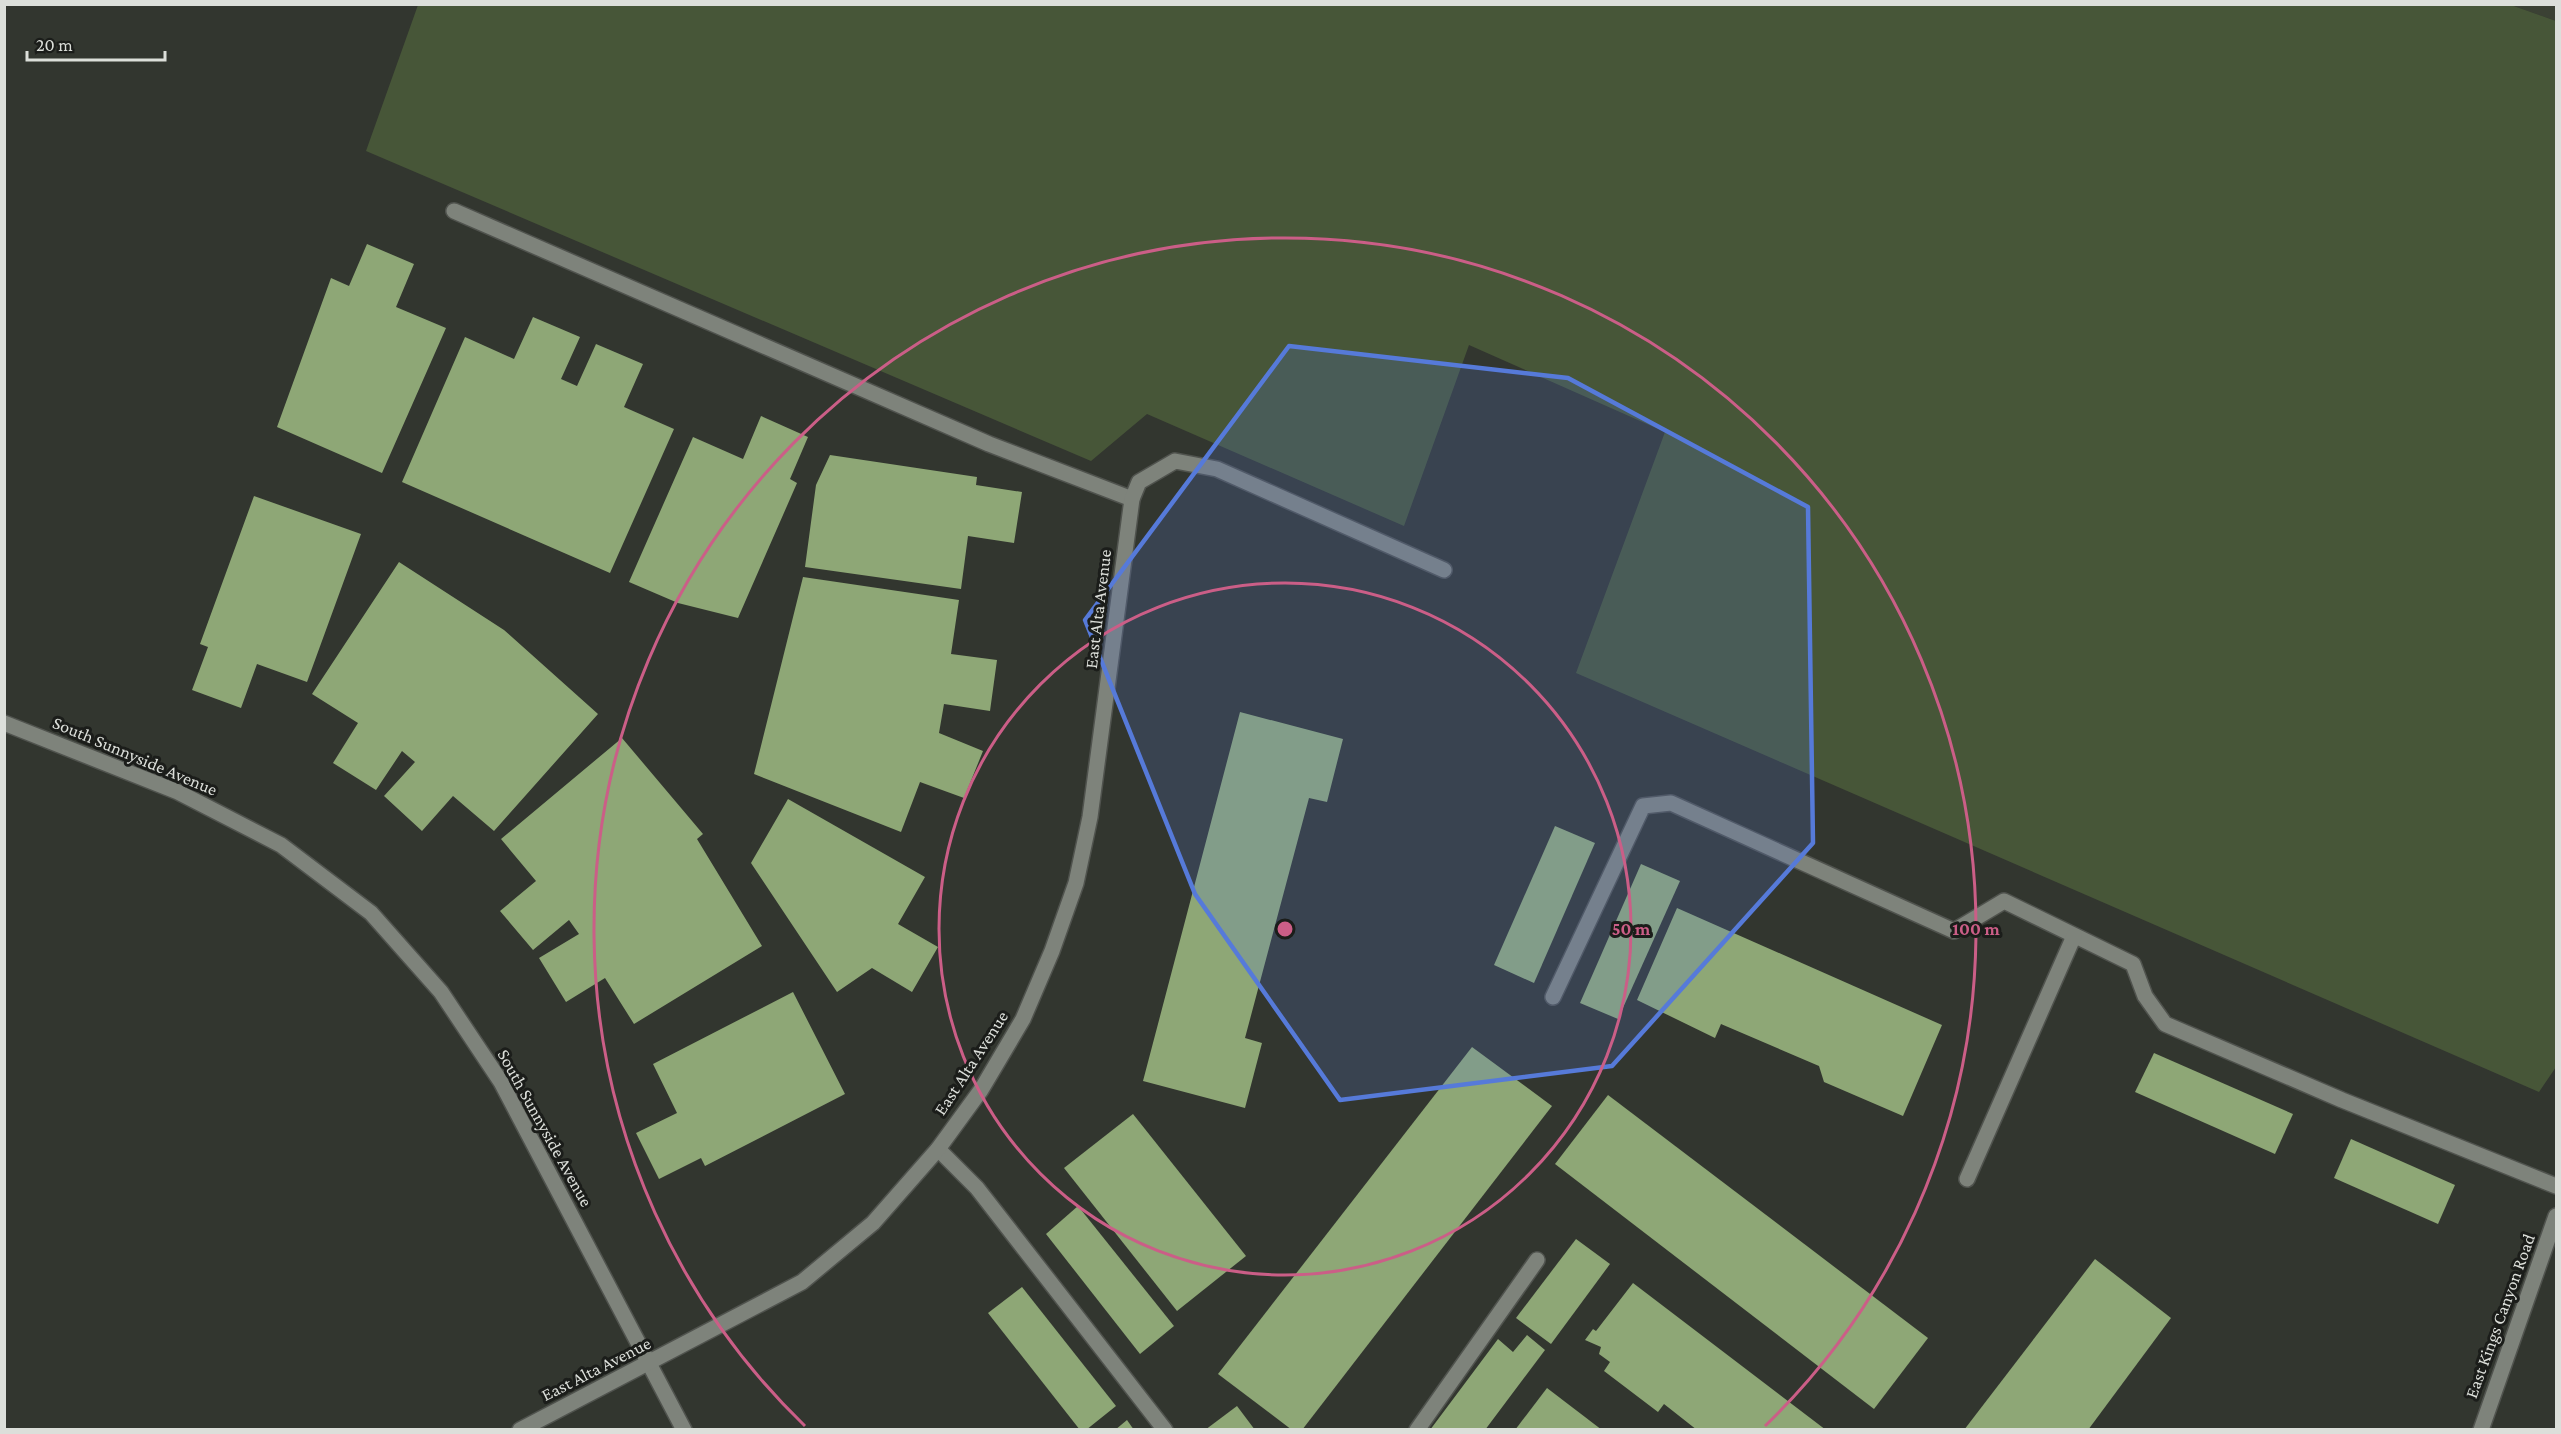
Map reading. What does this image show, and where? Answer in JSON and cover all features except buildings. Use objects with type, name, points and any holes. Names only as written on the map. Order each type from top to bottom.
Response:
[{"type":"street","points":[[454,211],[988,444],[1132,499],[1139,482],[1175,461],[1216,469],[1444,570]]},
{"type":"street","name":"East Alta Avenue","points":[[520,1430],[802,1282],[873,1223],[938,1149],[981,1090],[1023,1019],[1052,951],[1076,883],[1090,817],[1132,499]]},
{"type":"street","name":"South Sunnyside Avenue","points":[[4,723],[178,792],[281,846],[371,913],[441,992],[501,1082],[684,1430]]},
{"type":"street","points":[[1553,997],[1643,806],[1671,803],[1954,931],[2004,902],[2133,964],[2145,996],[2165,1024],[2342,1100],[2556,1186]]},
{"type":"street","points":[[1967,1179],[2074,936]]},
{"type":"street","points":[[938,1149],[977,1188],[1165,1430]]},
{"type":"street","name":"East Kings Canyon Road","points":[[2481,1430],[2556,1216]]},
{"type":"street","points":[[1417,1430],[1537,1260]]},
{"type":"highlighted area","points":[[1289,346],[1568,378],[1808,507],[1813,843],[1612,1066],[1340,1100],[1195,894],[1085,620]]},
{"type":"shaded area","points":[[2511,5],[2556,5],[2556,21]]},
{"type":"green space","points":[[418,5],[2511,5],[2556,21],[2556,1067],[2539,1092],[1576,673],[1665,432],[1469,345],[1404,526],[1147,414],[1091,461],[366,151]]}]
